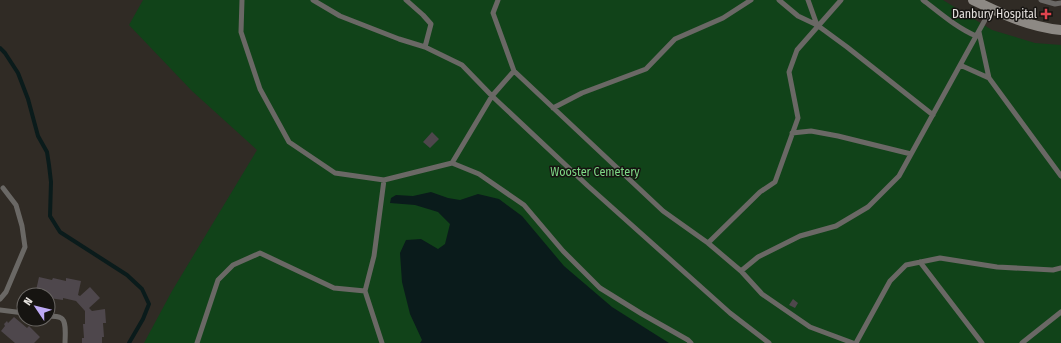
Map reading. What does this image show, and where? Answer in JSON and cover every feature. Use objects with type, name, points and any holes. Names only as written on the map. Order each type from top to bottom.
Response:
[{"type":"street","points":[[973,0],[1002,15],[1045,28],[1061,30]]},
{"type":"lane","points":[[242,0],[241,32],[260,89],[289,142],[335,173],[384,180],[452,163],[479,174],[524,205],[564,251],[600,288],[691,343]]},
{"type":"lane","points":[[313,0],[340,16],[399,39],[425,47],[462,65],[492,96],[663,254],[730,313],[769,343]]},
{"type":"lane","points":[[406,0],[431,24],[425,47]]},
{"type":"lane","points":[[498,0],[493,13],[514,71],[663,211],[708,243],[741,272],[762,294],[810,327],[855,343],[890,281],[906,265],[940,258],[997,267],[1052,270],[1061,268]]},
{"type":"lane","points":[[553,108],[582,93],[646,69],[675,39],[723,18],[751,0]]},
{"type":"lane","points":[[779,0],[798,16],[817,25],[847,47],[933,115]]},
{"type":"lane","points":[[808,0],[817,25]]},
{"type":"lane","points":[[708,243],[760,192],[775,182],[798,118],[788,72],[796,50],[840,0]]},
{"type":"lane","points":[[923,0],[968,33],[977,34]]},
{"type":"lane","points":[[1041,0],[1061,4]]},
{"type":"lane","points":[[741,272],[758,257],[800,236],[836,226],[868,206],[899,176],[991,9]]},
{"type":"lane","points":[[977,34],[989,78],[1061,176]]},
{"type":"lane","points":[[960,65],[989,78]]},
{"type":"lane","points":[[452,163],[492,96],[514,71]]},
{"type":"lane","points":[[792,133],[811,131],[911,154]]},
{"type":"lane","points":[[382,343],[365,291],[374,256],[384,180]]},
{"type":"lane","points":[[0,298],[6,292],[25,247],[22,226],[16,205],[3,188]]},
{"type":"lane","points":[[197,343],[218,280],[233,265],[260,253],[334,288],[365,291]]},
{"type":"lane","points":[[920,262],[982,343]]},
{"type":"lane","points":[[0,310],[16,312]]},
{"type":"lane","points":[[1022,343],[1061,312]]},
{"type":"lane","points":[[56,317],[63,319],[64,343]]},
{"type":"green space","name":"Wooster Cemetery","points":[[143,0],[943,0],[992,30],[1035,43],[1061,45],[1061,343],[144,343],[172,291],[257,150],[192,91],[129,25]]},
{"type":"shaded area","points":[[431,192],[448,198],[460,200],[478,194],[499,199],[522,216],[564,266],[612,307],[669,343],[420,343],[422,340],[410,314],[402,282],[400,253],[406,240],[421,239],[438,249],[445,244],[450,224],[438,212],[415,205],[390,203],[391,198],[396,195],[413,196]]},
{"type":"building","points":[[432,132],[439,139],[430,148],[423,142]]},
{"type":"building","points":[[39,277],[52,280],[53,278],[66,281],[66,278],[81,281],[78,295],[80,296],[90,287],[100,298],[89,308],[92,311],[105,309],[106,323],[103,323],[104,337],[102,337],[102,343],[82,343],[82,338],[84,338],[83,324],[85,324],[85,311],[76,301],[63,298],[63,300],[56,299],[56,287],[37,287]]},
{"type":"building","points":[[793,299],[798,303],[795,308],[789,305]]},
{"type":"building","points":[[14,317],[16,319],[16,327],[30,327],[40,337],[34,343],[15,343],[1,331],[5,326],[4,324],[7,321],[8,323]]},
{"type":"waterway","points":[[0,48],[18,73],[28,99],[38,136],[47,152],[51,182],[50,216],[60,232],[127,275],[142,289],[149,304],[143,319],[129,343]]},
{"type":"place","name":"Danbury Hospital","points":[[1046,14]]}]
